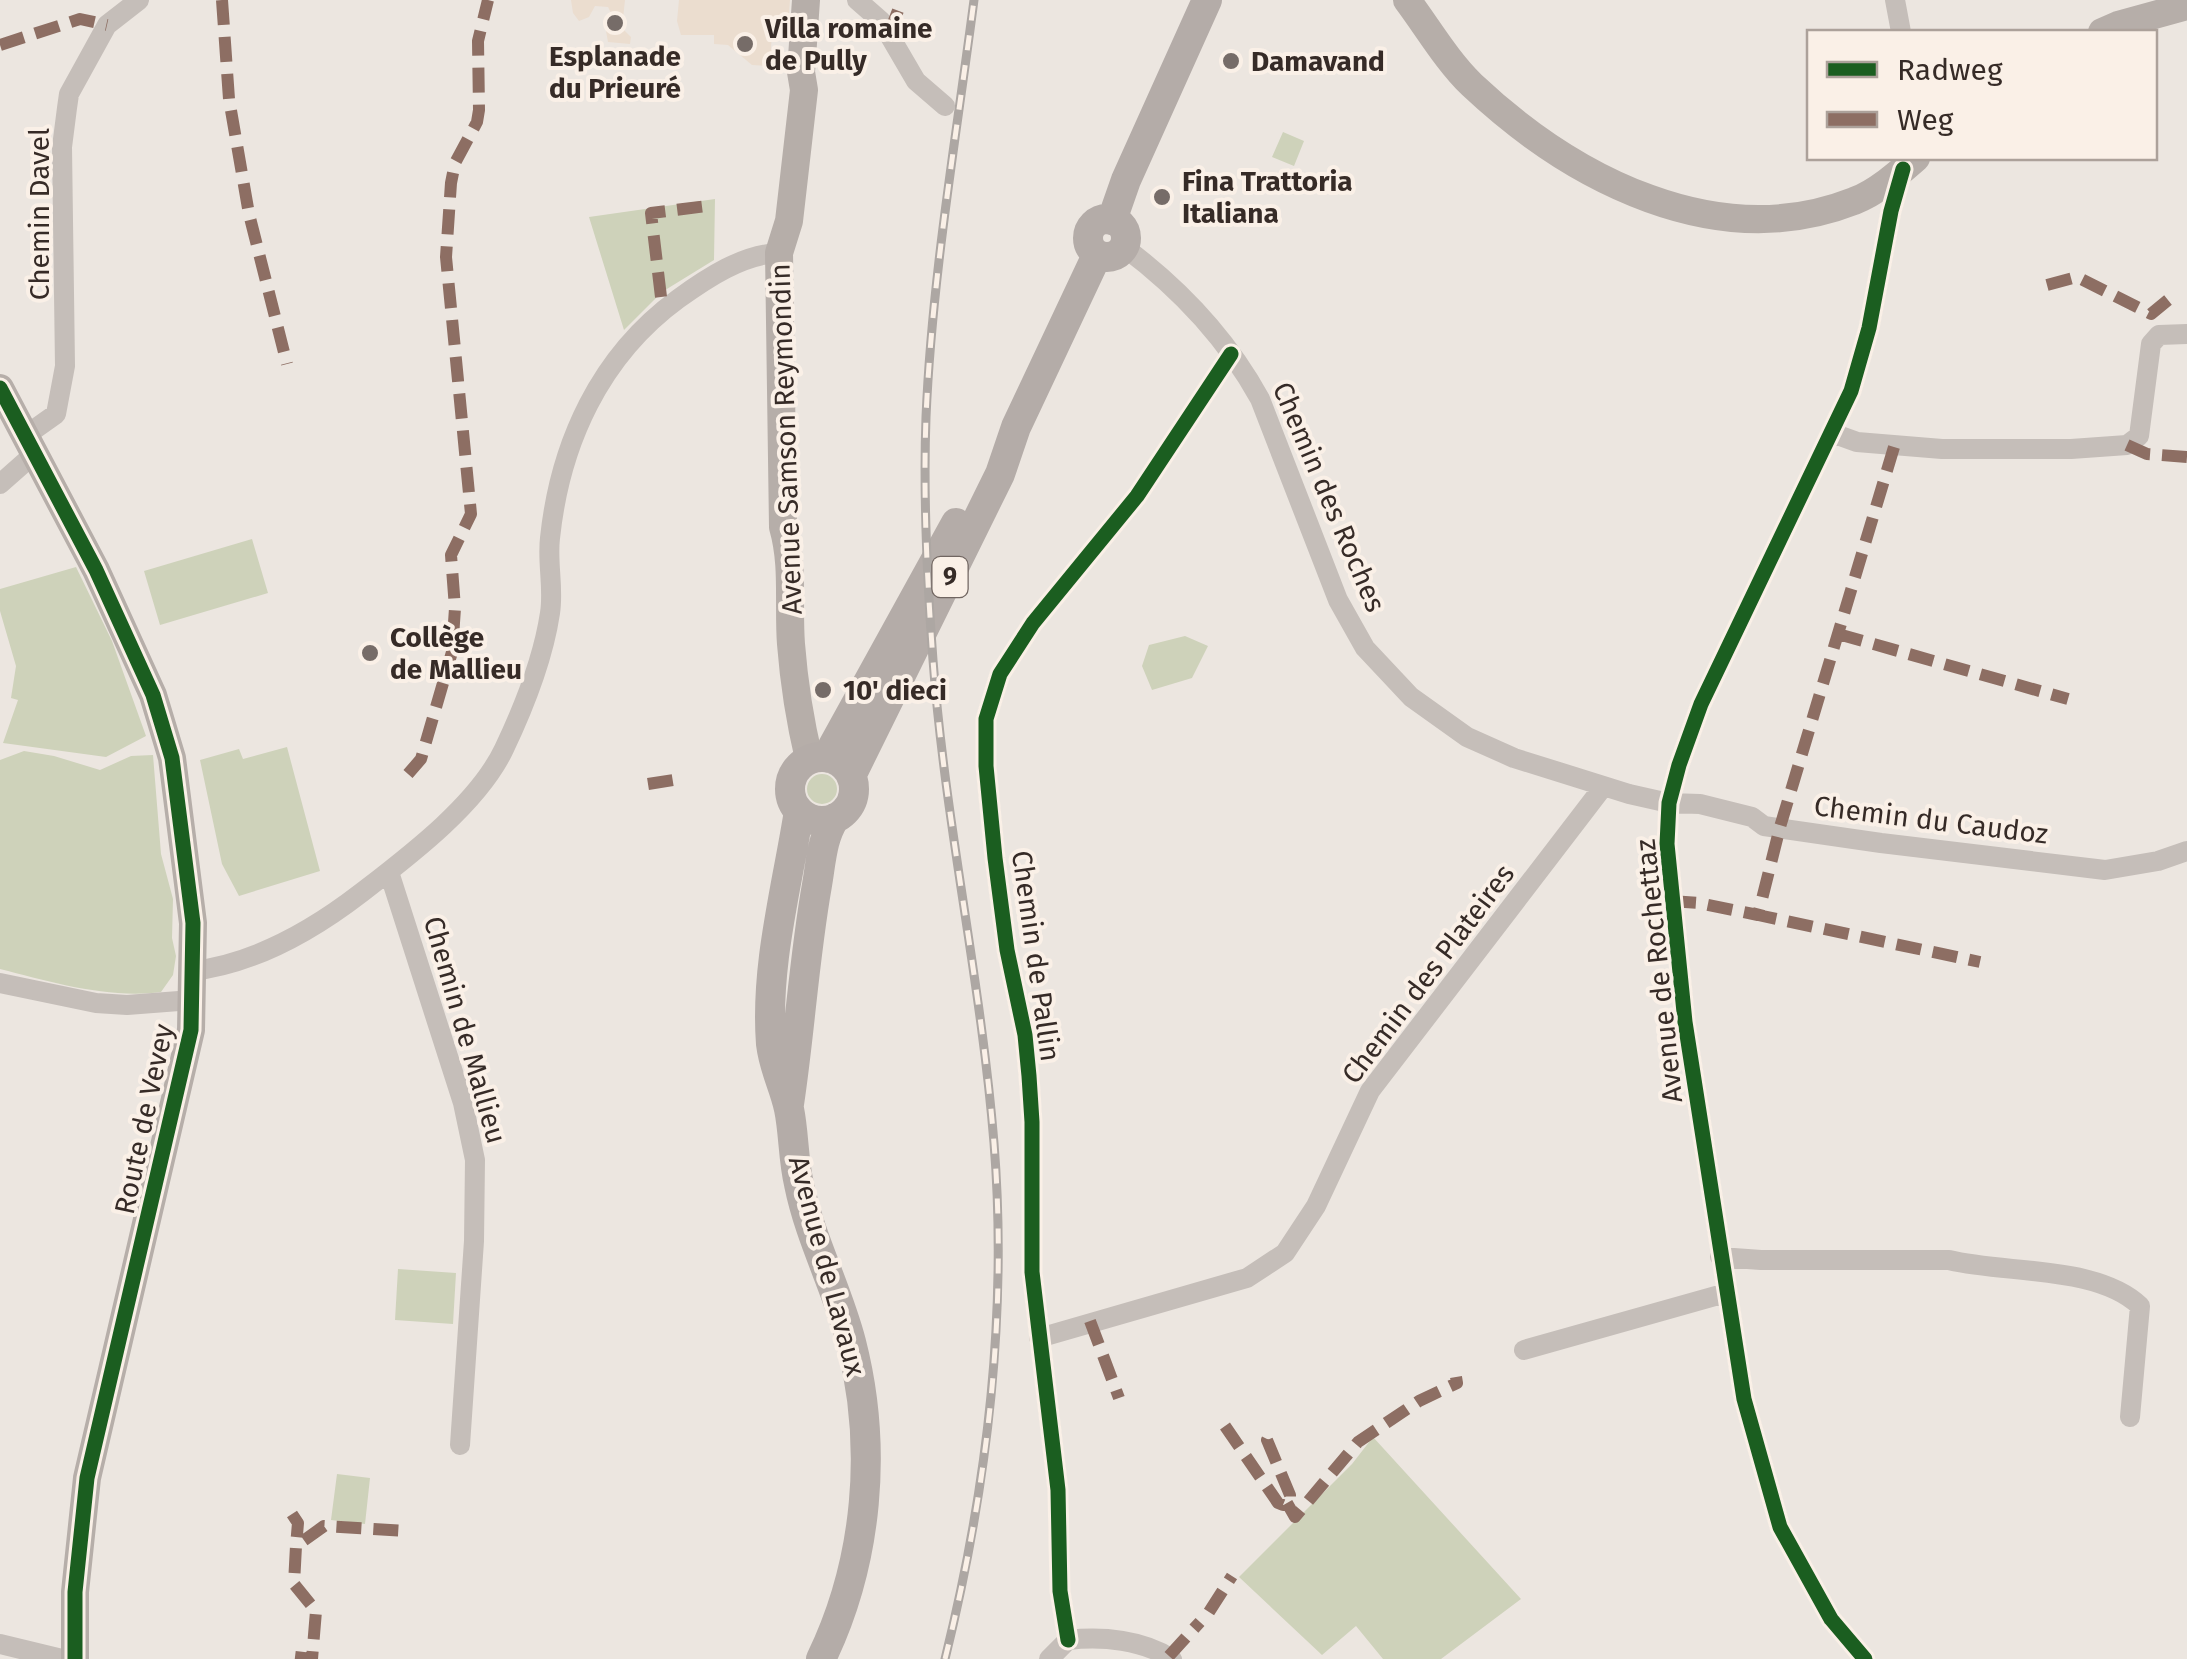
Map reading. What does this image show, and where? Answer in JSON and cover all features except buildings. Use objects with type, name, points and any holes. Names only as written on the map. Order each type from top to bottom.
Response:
[{"type":"main road","name":"9","points":[[830,764],[910,604],[994,457],[1016,426],[1111,241],[1126,180],[1207,0]]},
{"type":"main road","points":[[801,764],[830,764],[853,795],[844,812],[835,818],[816,820],[793,803],[790,782],[801,764]]},
{"type":"main road","name":"Avenue de Lavaux","points":[[799,811],[772,985],[771,1041],[776,1076],[788,1106],[798,1183],[850,1339],[864,1404],[866,1465],[862,1522],[851,1580],[838,1624],[820,1659]]},
{"type":"main road","name":"Avenue de Lavaux","points":[[788,1106],[805,951],[824,846],[835,818]]},
{"type":"street","name":"Chemin Davel","points":[[0,484],[56,414],[65,366],[62,147],[70,94],[107,25],[138,0]]},
{"type":"street","name":"Avenue Samson Reymondin","points":[[806,0],[801,72],[804,90],[790,221],[780,254],[783,527],[789,548],[796,704],[830,764]]},
{"type":"street","points":[[858,0],[881,21],[916,81],[945,106]]},
{"type":"street","points":[[1408,0],[1461,73],[1511,118],[1616,185],[1678,211],[1721,218],[1808,215],[1857,200],[1910,163]]},
{"type":"street","points":[[1895,0],[1902,30]]},
{"type":"street","points":[[2107,30],[2187,6]]},
{"type":"street","name":"Avenue de Rochettaz","points":[[1866,1659],[1831,1619],[1780,1527],[1744,1400],[1674,933],[1667,844],[1669,804],[1701,704],[1850,391],[1869,328],[1891,211],[1910,163]]},
{"type":"street","name":"Chemin des Roches","points":[[1111,241],[1177,290],[1231,354],[1260,399],[1338,600],[1365,648],[1390,677],[1468,738],[1602,787],[1669,804]]},
{"type":"street","points":[[192,971],[240,961],[341,909],[389,872],[485,780],[502,754],[534,673],[551,610],[550,539],[561,478],[578,423],[603,376],[644,326],[703,281],[761,254],[780,254]]},
{"type":"street","points":[[1832,432],[1857,442],[1942,449],[2062,450],[2128,445],[2140,436],[2151,344],[2160,336],[2187,334]]},
{"type":"street","name":"Chemin de Pallin","points":[[1068,1640],[1060,1591],[1058,1490],[1032,1272],[1029,1076],[1025,1035],[1007,950],[986,766],[986,719],[1000,674],[1033,623],[1137,496],[1231,354]]},
{"type":"street","name":"Route de Vevey","points":[[0,388],[136,651],[167,739],[193,923],[191,1030],[88,1478],[75,1592],[75,1659]]},
{"type":"street","name":"Chemin des Plateires","points":[[1039,1338],[1247,1278],[1285,1254],[1316,1206],[1370,1091],[1602,787]]},
{"type":"street","name":"Chemin du Caudoz","points":[[1669,804],[1700,804],[1752,816],[1764,826],[2104,870],[2158,861],[2187,851]]},
{"type":"street","name":"Chemin de Mallieu","points":[[389,872],[463,1103],[474,1160],[474,1242],[460,1445]]},
{"type":"street","points":[[0,984],[96,1003],[192,1000]]},
{"type":"street","points":[[1720,1256],[1761,1260],[1949,1260],[1978,1268],[2021,1270],[2106,1284],[2127,1294],[2140,1306],[2130,1417]]},
{"type":"street","points":[[1524,1350],[1726,1293]]},
{"type":"street","points":[[838,1624],[842,1659]]},
{"type":"street","points":[[1049,1659],[1068,1640],[1148,1646],[1172,1659]]},
{"type":"street","points":[[0,1644],[62,1659]]},
{"type":"green space","points":[[1283,132],[1304,141],[1294,166],[1272,157]]},
{"type":"green space","points":[[715,199],[714,260],[662,292],[624,330],[589,217]]},
{"type":"green space","points":[[252,539],[268,593],[160,625],[144,571]]},
{"type":"green space","points":[[76,567],[112,641],[146,736],[106,757],[3,743],[18,700],[11,698],[16,666],[0,611],[0,589]]},
{"type":"green space","points":[[1185,636],[1208,646],[1192,678],[1152,690],[1142,666],[1149,645]]},
{"type":"green space","points":[[287,747],[320,871],[239,896],[222,864],[200,760],[239,749],[243,759]]},
{"type":"green space","points":[[24,751],[100,770],[131,756],[153,755],[161,854],[173,899],[172,938],[176,956],[173,975],[161,992],[100,991],[0,969],[0,760]]},
{"type":"green space","points":[[822,774],[833,778],[837,789],[833,800],[822,804],[811,800],[807,789],[811,778]]},
{"type":"green space","points":[[398,1269],[456,1273],[453,1324],[395,1320]]},
{"type":"green space","points":[[1373,1437],[1521,1599],[1441,1659],[1383,1659],[1356,1626],[1322,1655],[1239,1577],[1352,1464]]},
{"type":"green space","points":[[337,1474],[370,1478],[365,1524],[331,1520]]},
{"type":"shaded area","name":"Esplanade du Prieuré","points":[[571,0],[625,0],[622,28],[631,37],[630,44],[608,42],[608,7],[595,6],[589,17],[579,21]]},
{"type":"shaded area","points":[[679,0],[790,0],[788,27],[772,28],[771,50],[775,52],[768,66],[752,65],[728,45],[714,44],[714,35],[681,35],[677,21]]},
{"type":"railway","points":[[945,1659],[983,1467],[998,1274],[994,1143],[939,721],[925,508],[926,417],[934,312],[974,0]]},
{"type":"marked path","points":[[222,0],[229,99],[249,214],[287,364]]},
{"type":"marked path","points":[[408,774],[421,759],[452,652],[455,608],[451,555],[471,514],[446,257],[455,163],[477,122],[479,110],[478,41],[488,0]]},
{"type":"marked path","points":[[889,34],[902,0]]},
{"type":"marked path","points":[[0,45],[80,19],[107,25]]},
{"type":"marked path","points":[[661,297],[651,213],[707,206]]},
{"type":"marked path","points":[[2047,285],[2077,277],[2151,314],[2168,300]]},
{"type":"marked path","points":[[2127,445],[2147,454],[2187,457]]},
{"type":"marked path","points":[[1894,447],[1780,827],[1758,915],[1980,962]]},
{"type":"marked path","points":[[1838,634],[2068,699]]},
{"type":"marked path","points":[[648,784],[673,780]]},
{"type":"marked path","points":[[1671,901],[1758,915]]},
{"type":"marked path","points":[[1090,1321],[1119,1398]]},
{"type":"marked path","points":[[1287,1503],[1295,1517],[1358,1442],[1419,1401],[1457,1383],[1456,1377]]},
{"type":"marked path","points":[[1225,1426],[1283,1505],[1290,1495],[1267,1440],[1272,1430]]},
{"type":"marked path","points":[[292,1514],[298,1523],[296,1546]]},
{"type":"marked path","points":[[295,1657],[312,1659],[316,1611],[294,1584],[296,1546],[324,1526],[407,1531]]},
{"type":"marked path","points":[[1209,1612],[1232,1576]]},
{"type":"marked path","points":[[1169,1656],[1200,1622]]},
{"type":"cycle path","points":[[1865,1659],[1831,1619],[1780,1527],[1744,1399],[1685,1022],[1667,844],[1669,803],[1701,704],[1851,391],[1869,328],[1903,169]]},
{"type":"cycle path","points":[[1068,1640],[1060,1591],[1058,1490],[1032,1272],[1029,1076],[995,858],[986,766],[986,719],[1000,674],[1033,623],[1137,496],[1231,354]]},
{"type":"cycle path","points":[[0,388],[96,570],[153,695],[172,758],[193,923],[191,1030],[87,1478],[75,1592],[75,1659]]},
{"type":"place","name":"Esplanade du Prieuré","points":[[615,23]]},
{"type":"place","name":"Villa romaine de Pully","points":[[745,44]]},
{"type":"place","name":"Damavand","points":[[1231,61]]},
{"type":"place","name":"Fina Trattoria Italiana","points":[[1162,197]]},
{"type":"place","name":"Collège de Mallieu","points":[[370,653]]},
{"type":"place","name":"10' dieci","points":[[823,690]]}]
